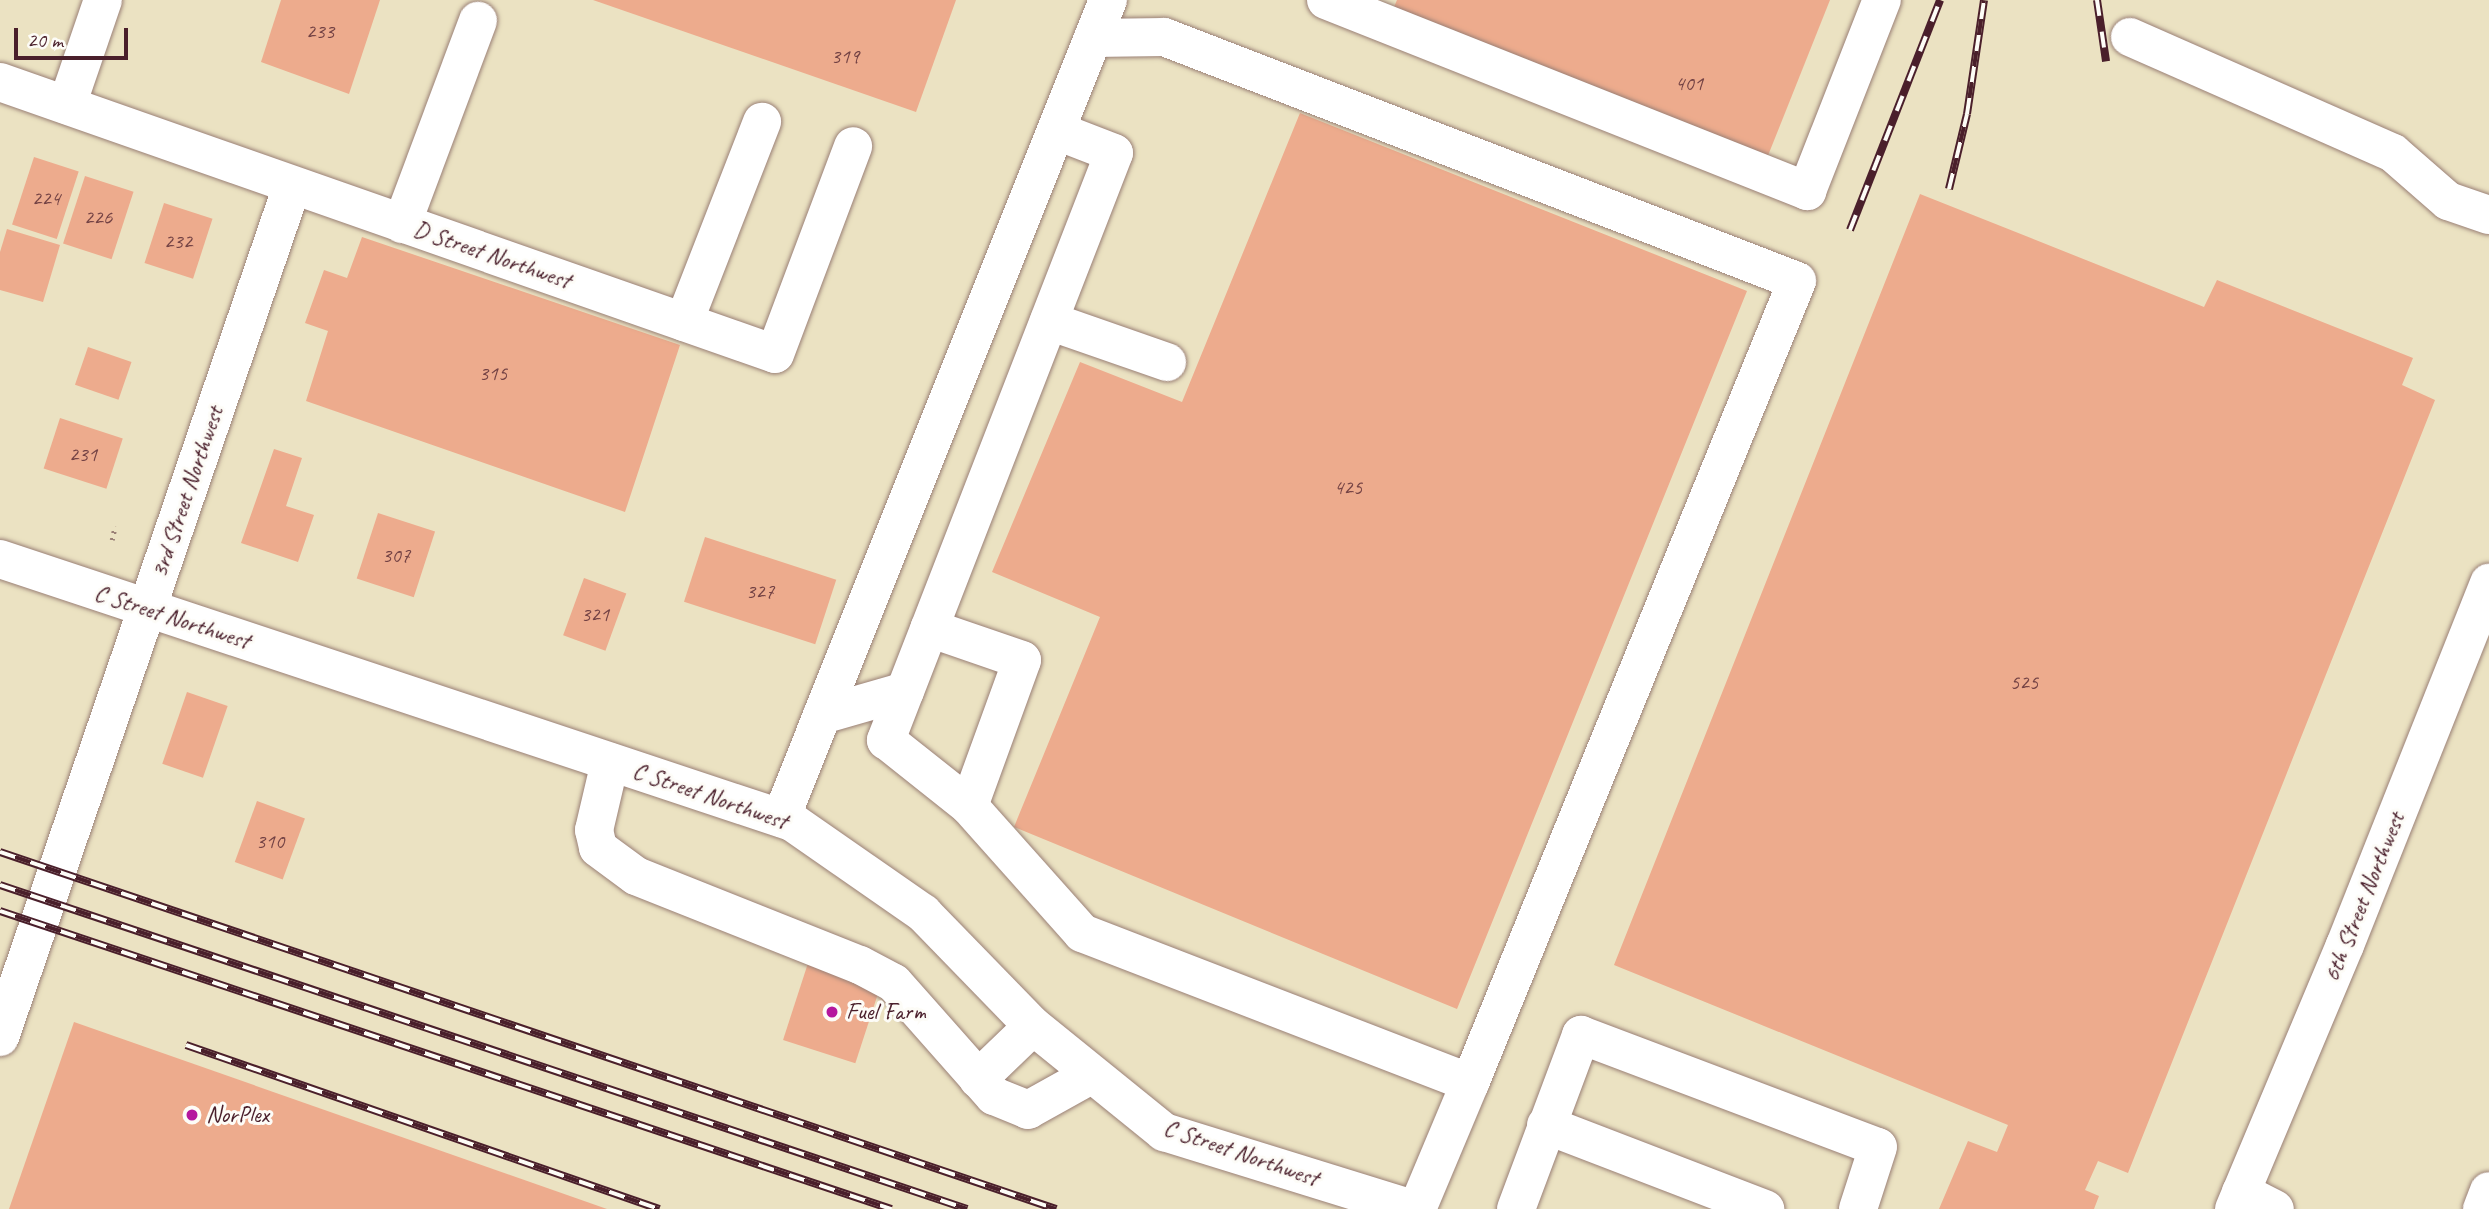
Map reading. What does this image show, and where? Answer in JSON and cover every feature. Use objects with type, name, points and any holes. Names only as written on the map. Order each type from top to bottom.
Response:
[{"type":"street","points":[[67,105],[103,0]]},
{"type":"street","points":[[781,818],[1108,0]]},
{"type":"street","points":[[1326,0],[1807,191],[1882,0]]},
{"type":"street","points":[[402,224],[478,21]]},
{"type":"street","points":[[1093,38],[1164,37],[1797,281],[1470,1083],[1415,1209]]},
{"type":"street","points":[[2130,37],[2393,153],[2448,201],[2489,215]]},
{"type":"street","name":"D Street Northwest","points":[[0,82],[775,354],[853,146]]},
{"type":"street","points":[[684,322],[762,122]]},
{"type":"street","points":[[1057,131],[1114,153],[886,740],[969,806],[1082,933],[1470,1083]]},
{"type":"street","name":"3rd Street Northwest","points":[[3,1018],[292,186]]},
{"type":"street","points":[[1049,321],[1167,362]]},
{"type":"street","name":"C Street Northwest","points":[[0,559],[781,818],[923,913],[1033,1026],[1164,1132],[1415,1209]]},
{"type":"street","name":"6th Street Northwest","points":[[2237,1201],[2489,583]]},
{"type":"street","points":[[929,628],[1022,660],[969,806]]},
{"type":"street","points":[[822,715],[905,691]]},
{"type":"street","points":[[610,762],[594,830],[598,848],[636,876],[860,965],[894,984],[994,1096],[1028,1110],[1091,1075]]},
{"type":"street","points":[[978,1079],[1033,1026]]},
{"type":"street","points":[[1516,1209],[1581,1035],[1878,1147],[1858,1209]]},
{"type":"street","points":[[1546,1125],[1765,1209]]},
{"type":"street","points":[[2482,1209],[2489,1191]]},
{"type":"street","points":[[2237,1201],[2275,1209]]},
{"type":"path","points":[[111,540],[115,526]]},
{"type":"building","points":[[281,0],[380,0],[349,94],[261,62]]},
{"type":"building","points":[[593,0],[956,0],[916,112]]},
{"type":"building","points":[[1397,0],[1830,0],[1767,158],[1394,7]]},
{"type":"building","points":[[1300,113],[1747,291],[1457,1009],[1014,827],[1100,617],[992,572],[1080,362],[1182,402]]},
{"type":"building","points":[[34,157],[79,172],[57,239],[12,225]]},
{"type":"building","points":[[85,176],[134,192],[112,259],[63,244]]},
{"type":"building","points":[[1920,194],[2204,307],[2217,280],[2413,358],[2402,385],[2435,400],[2128,1173],[2098,1161],[2085,1190],[2099,1196],[2094,1209],[1939,1209],[1968,1141],[1997,1152],[2008,1125],[1614,965]]},
{"type":"building","points":[[164,203],[213,219],[193,279],[145,263]]},
{"type":"building","points":[[7,229],[60,245],[43,302],[0,290],[0,252]]},
{"type":"building","points":[[362,237],[680,345],[625,512],[306,401],[328,331],[305,323],[324,270],[347,278]]},
{"type":"building","points":[[88,347],[131,362],[118,400],[75,385]]},
{"type":"building","points":[[60,418],[123,438],[106,489],[44,468]]},
{"type":"building","points":[[274,449],[302,458],[286,506],[314,515],[298,562],[241,543]]},
{"type":"building","points":[[378,513],[435,532],[414,597],[357,579]]},
{"type":"building","points":[[705,537],[836,580],[815,644],[684,602]]},
{"type":"building","points":[[584,578],[626,593],[605,651],[563,635]]},
{"type":"building","points":[[187,692],[228,706],[203,778],[162,764]]},
{"type":"building","points":[[257,801],[305,818],[283,880],[235,862]]},
{"type":"building","name":"Fuel Farm","points":[[809,960],[881,983],[855,1063],[783,1040]]},
{"type":"building","name":"NorPlex","points":[[74,1022],[607,1209],[9,1209]]},
{"type":"railway","points":[[1850,230],[1940,0]]},
{"type":"railway","points":[[1949,189],[1967,114],[1984,0]]},
{"type":"railway","points":[[2097,0],[2106,61]]},
{"type":"railway","points":[[0,852],[1056,1209]]},
{"type":"railway","points":[[0,885],[967,1209]]},
{"type":"railway","points":[[0,911],[891,1209]]},
{"type":"railway","points":[[186,1045],[659,1209]]},
{"type":"place","name":"Fuel Farm","points":[[832,1012]]},
{"type":"place","name":"NorPlex","points":[[192,1115]]}]
